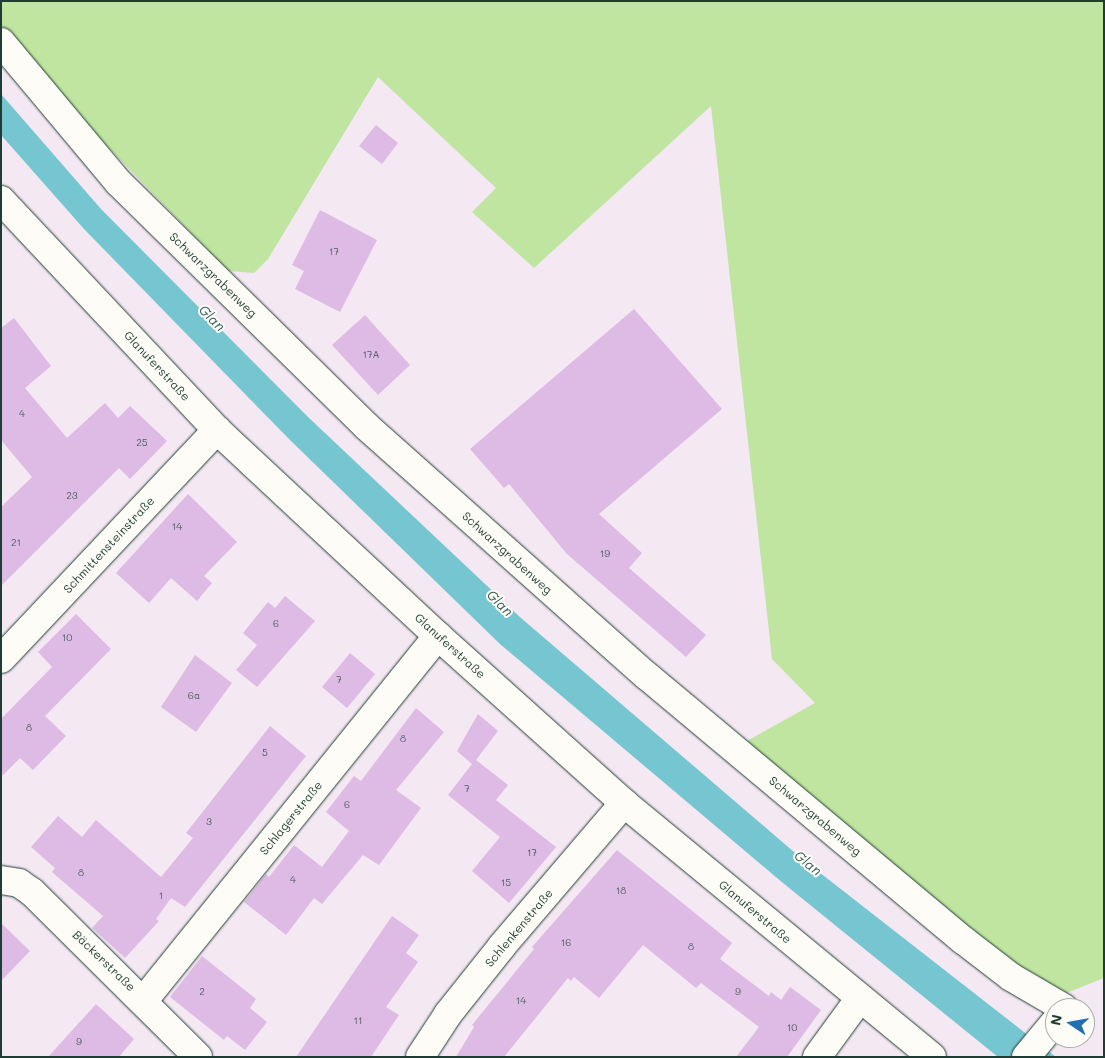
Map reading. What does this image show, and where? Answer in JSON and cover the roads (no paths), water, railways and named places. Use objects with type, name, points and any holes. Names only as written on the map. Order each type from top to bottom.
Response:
[{"type":"street","name":"Schwarzgrabenweg","points":[[1,42],[118,182],[374,432],[648,676],[955,934],[1011,977],[1047,998]]},
{"type":"street","name":"Glanuferstraße","points":[[1,200],[217,430],[438,636],[624,803],[932,1057]]},
{"type":"street","name":"Schmittensteinstraße","points":[[1,659],[217,430]]},
{"type":"street","name":"Schlagerstraße","points":[[144,1000],[438,636]]},
{"type":"street","name":"Schlenkenstraße","points":[[420,1057],[448,1014],[502,946],[624,803]]},
{"type":"street","name":"Bäckerstraße","points":[[1,880],[18,883],[32,892],[144,1000],[198,1057]]},
{"type":"street","points":[[817,1057],[860,998]]},
{"type":"street","points":[[1026,1057],[1045,1034]]},
{"type":"water","name":"Glan","points":[[1,94],[101,209],[308,417],[521,618],[801,858],[1056,1057],[998,1057],[783,883],[500,644],[290,440],[84,229],[1,135]]}]
